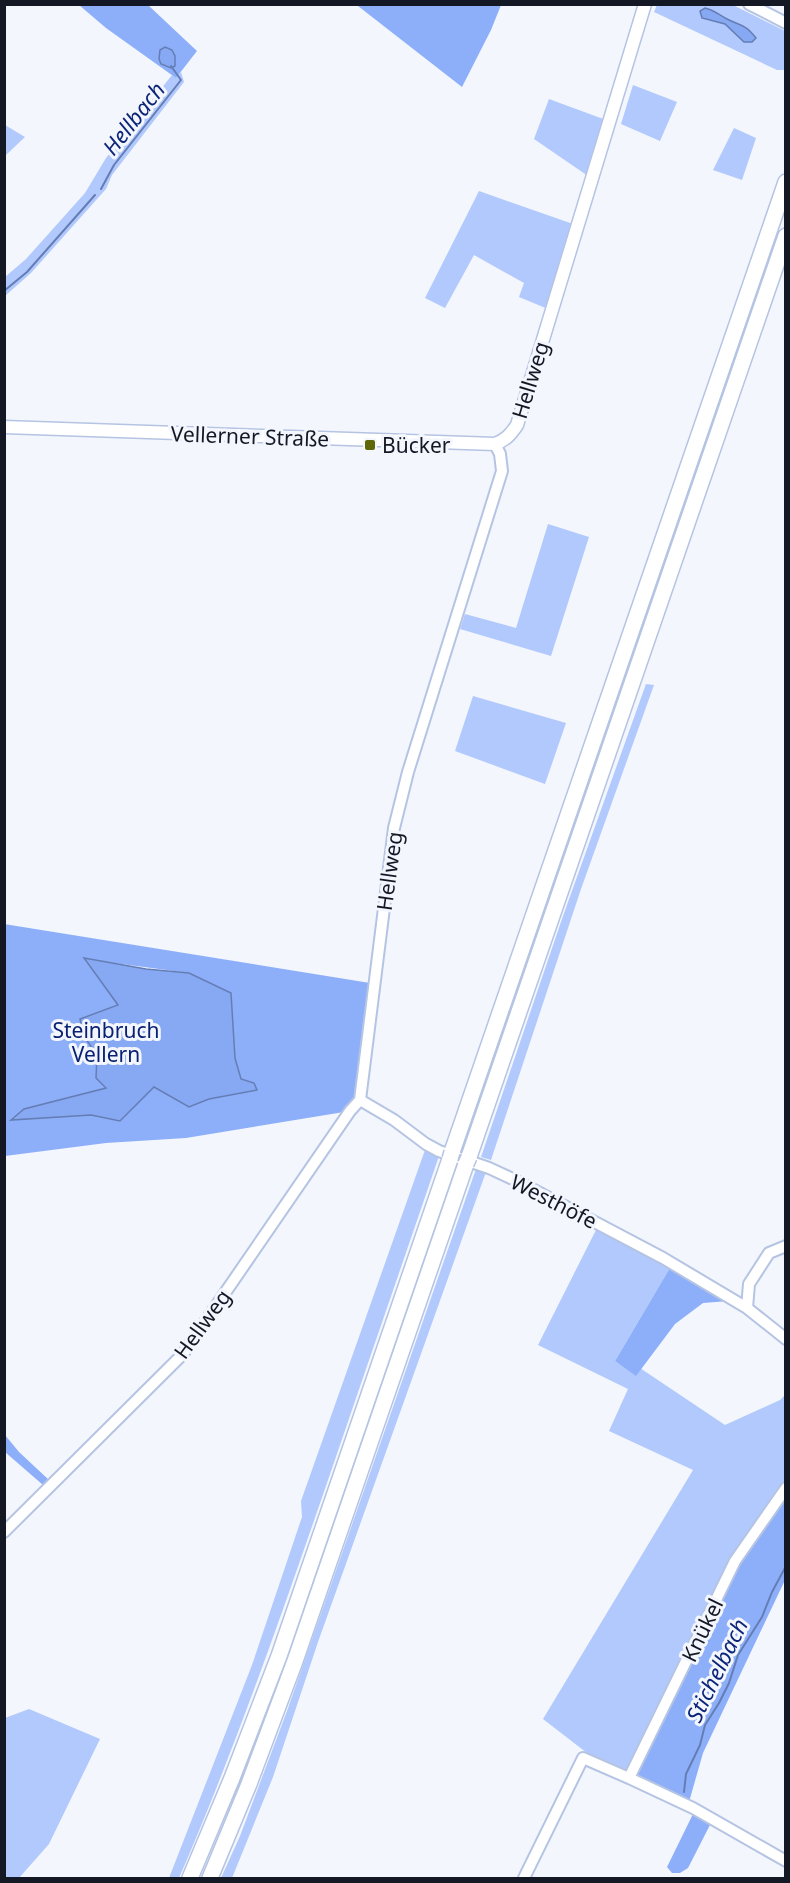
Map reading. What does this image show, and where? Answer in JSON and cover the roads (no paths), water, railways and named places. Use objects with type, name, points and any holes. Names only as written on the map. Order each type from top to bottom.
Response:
[{"type":"highway","points":[[190,1878],[279,1656],[786,182]]},
{"type":"highway","points":[[210,1878],[249,1785],[295,1661],[786,236]]},
{"type":"main road","name":"Hellweg","points":[[495,444],[511,435],[517,424],[645,4]]},
{"type":"main road","name":"Vellerner Straße","points":[[4,428],[495,444]]},
{"type":"street","points":[[749,4],[786,23]]},
{"type":"street","name":"Hellweg","points":[[4,1532],[183,1354],[350,1111],[360,1100],[394,828],[408,772],[502,471],[500,454],[495,444]]},
{"type":"street","name":"Westhöfe","points":[[360,1100],[394,1120],[439,1152],[489,1168],[515,1180],[663,1258],[747,1308],[786,1339]]},
{"type":"street","points":[[747,1308],[749,1284],[769,1253],[786,1246]]},
{"type":"street","name":"Knükel","points":[[628,1778],[735,1562],[786,1488]]},
{"type":"street","points":[[524,1878],[583,1758],[693,1808],[786,1861]]},
{"type":"waterway","name":"Hellbach","points":[[101,189],[114,165],[181,80],[171,66]]},
{"type":"waterway","name":"Hellbach","points":[[4,291],[27,272],[95,195]]},
{"type":"waterway","name":"Stichelbach","points":[[684,1792],[686,1774],[700,1745],[705,1725],[719,1703],[729,1683],[738,1655],[762,1617],[786,1566]]},
{"type":"place","name":"Bücker","points":[[370,445]]},
{"type":"park label","name":"Steinbruch Vellern","points":[[106,1042]]}]
